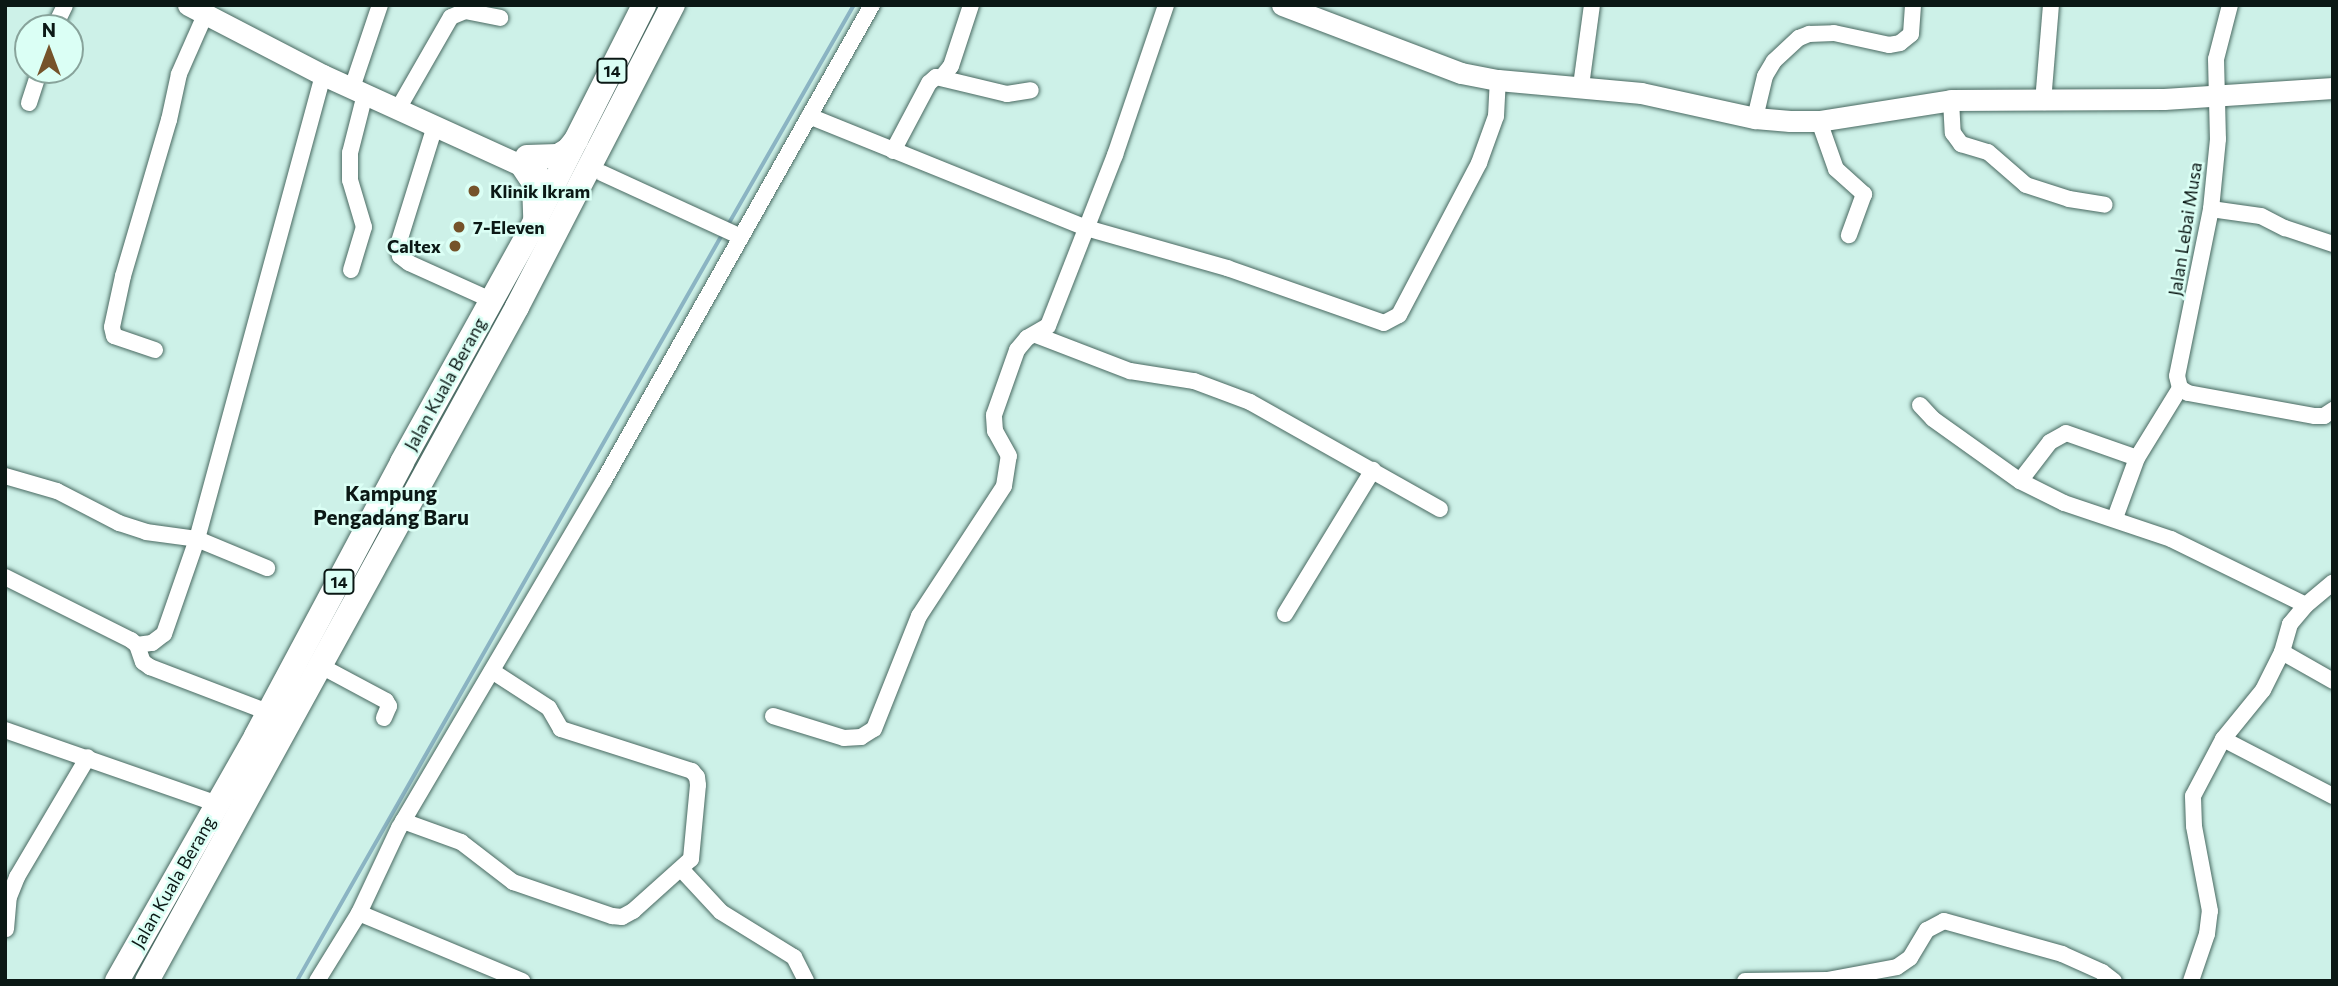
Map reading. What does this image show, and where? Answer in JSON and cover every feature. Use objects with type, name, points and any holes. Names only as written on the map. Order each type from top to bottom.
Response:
[{"type":"highway","name":"Jalan Kuala Berang","points":[[147,981],[517,307],[557,256],[577,179],[579,137],[644,5]]},
{"type":"highway","name":"Jalan Kuala Berang","points":[[117,981],[268,712],[530,232],[577,179],[637,99],[647,61],[673,5]]},
{"type":"highway","points":[[530,232],[536,215],[536,194],[525,162],[558,156],[568,150],[579,137]]},
{"type":"main road","points":[[1282,5],[1461,73],[1498,80],[1641,93],[1755,118],[1819,121],[1951,100],[2043,102],[2215,96],[2333,88]]},
{"type":"main road","points":[[197,10],[323,75],[435,126],[525,162],[577,179]]},
{"type":"street","points":[[351,270],[364,227],[351,180],[350,153],[358,91],[380,5]]},
{"type":"street","points":[[317,981],[359,913],[404,821],[492,671],[737,235],[810,116],[872,5]]},
{"type":"street","points":[[893,151],[929,83],[942,77],[951,66],[971,5]]},
{"type":"street","points":[[773,716],[844,738],[861,737],[874,729],[919,616],[1004,486],[1009,456],[995,430],[994,415],[1017,350],[1027,338],[1048,326],[1115,155],[1166,5]]},
{"type":"street","points":[[1581,86],[1592,5]]},
{"type":"street","points":[[1755,118],[1765,76],[1774,61],[1799,38],[1809,34],[1834,33],[1889,45],[1900,43],[1911,34],[1913,5]]},
{"type":"street","points":[[2043,102],[2050,5]]},
{"type":"street","name":"Jalan Lebai Musa","points":[[2179,382],[2211,209],[2218,139],[2216,60],[2230,5]]},
{"type":"street","points":[[155,350],[118,338],[112,330],[123,276],[197,10]]},
{"type":"street","points":[[398,109],[451,17],[465,10],[500,18]]},
{"type":"street","points":[[5,577],[137,645],[152,643],[164,634],[197,539],[323,75]]},
{"type":"street","points":[[942,77],[1007,94],[1031,90]]},
{"type":"street","points":[[810,116],[1086,228],[1227,268],[1384,323],[1399,315],[1479,163],[1496,116],[1498,80]]},
{"type":"street","points":[[29,103],[35,84]]},
{"type":"street","points":[[1951,100],[1953,133],[1961,144],[1988,152],[2026,185],[2069,199],[2105,205]]},
{"type":"street","points":[[1819,121],[1836,169],[1864,194],[1849,235]]},
{"type":"street","points":[[435,126],[398,245],[400,256],[409,263],[491,300]]},
{"type":"street","points":[[577,179],[715,225],[737,235]]},
{"type":"street","points":[[2211,209],[2262,216],[2294,232],[2333,244]]},
{"type":"street","points":[[1036,335],[1130,371],[1169,375],[1225,391],[1284,419],[1440,509]]},
{"type":"street","points":[[2115,518],[2137,458],[2179,382],[2188,393],[2315,416],[2324,416],[2333,410]]},
{"type":"street","points":[[1920,405],[1933,419],[2020,481],[2064,503],[2171,539],[2306,605]]},
{"type":"street","points":[[2020,481],[2050,442],[2066,433],[2137,458]]},
{"type":"street","points":[[1284,614],[1373,470]]},
{"type":"street","points":[[5,476],[57,491],[107,517],[146,532],[197,539],[267,568]]},
{"type":"street","points":[[2191,981],[2207,934],[2210,911],[2194,827],[2193,796],[2223,739],[2263,690],[2282,652],[2290,624],[2306,605],[2333,582]]},
{"type":"street","points":[[137,645],[141,658],[150,667],[268,712]]},
{"type":"street","points":[[2282,652],[2333,681]]},
{"type":"street","points":[[319,665],[386,701],[389,706],[384,718]]},
{"type":"street","points":[[404,821],[461,842],[513,882],[612,916],[622,916],[633,911],[682,870],[691,859],[698,785],[697,777],[692,771],[561,729],[549,708],[492,671]]},
{"type":"street","points":[[5,730],[217,804]]},
{"type":"street","points":[[2223,739],[2333,796]]},
{"type":"street","points":[[6,929],[9,897],[17,877],[88,757]]},
{"type":"street","points":[[682,870],[722,912],[794,957],[806,981]]},
{"type":"street","points":[[359,913],[522,981]]},
{"type":"street","points":[[1745,981],[1827,980],[1897,967],[1909,958],[1927,930],[1944,921],[2062,954],[2102,972],[2113,981]]},
{"type":"waterway","points":[[728,225],[854,5]]},
{"type":"waterway","points":[[297,981],[722,235]]},
{"type":"place","name":"Klinik Ikram","points":[[474,191]]},
{"type":"place","name":"7-Eleven","points":[[459,227]]},
{"type":"place","name":"Caltex","points":[[455,246]]},
{"type":"district","name":"Kampung Pengadang Baru","points":[[391,505]]}]
